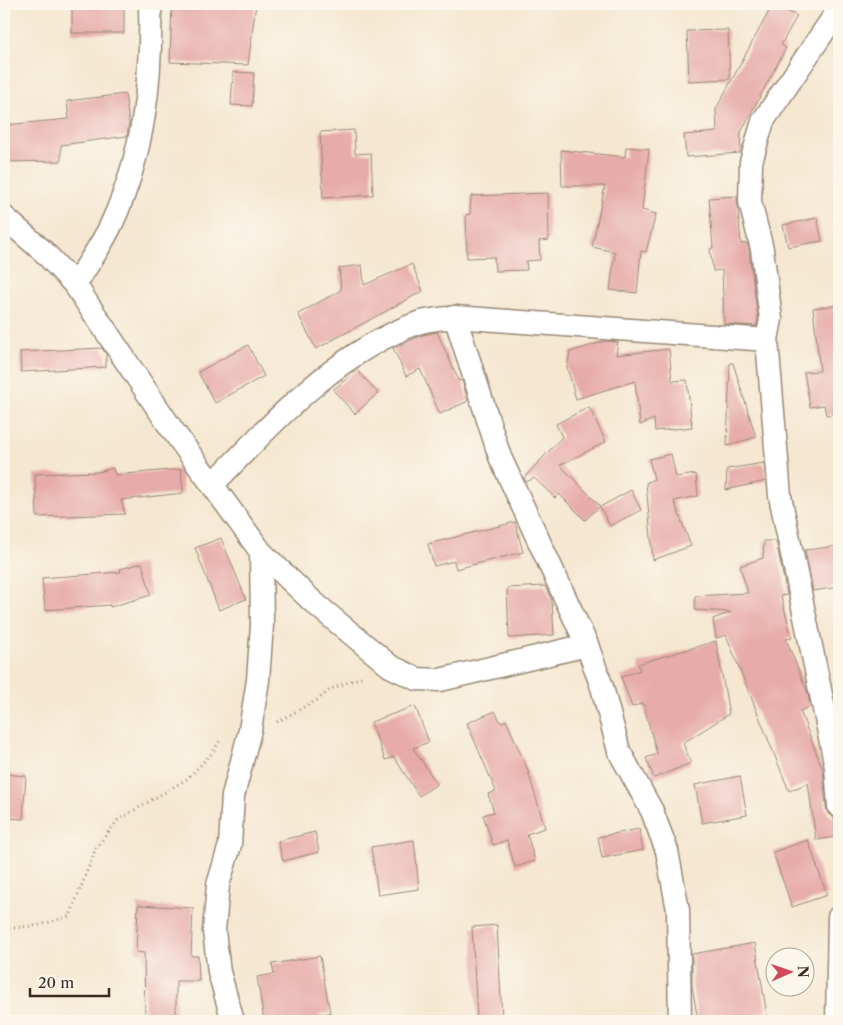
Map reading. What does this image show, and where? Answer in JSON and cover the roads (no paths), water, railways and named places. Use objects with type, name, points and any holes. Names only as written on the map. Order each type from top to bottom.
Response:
[{"type":"street","points":[[75,285],[111,225],[125,193],[136,159],[150,71],[150,4]]},
{"type":"street","points":[[839,9],[763,121],[751,162],[750,202],[768,279],[771,319],[766,340],[780,496],[836,767],[839,806]]},
{"type":"street","points":[[4,217],[44,252],[75,285],[171,428],[261,552],[312,601],[390,666],[417,679],[440,680],[587,645]]},
{"type":"street","points":[[213,484],[328,374],[377,342],[419,322],[456,317],[766,340]]},
{"type":"street","points":[[456,317],[500,457],[587,645],[602,687],[619,751],[652,811],[667,851],[678,910],[680,1021]]},
{"type":"street","points":[[233,1021],[219,972],[214,931],[218,885],[230,845],[233,796],[250,730],[258,680],[262,625],[261,552]]},
{"type":"street","points":[[837,1021],[839,917]]}]
